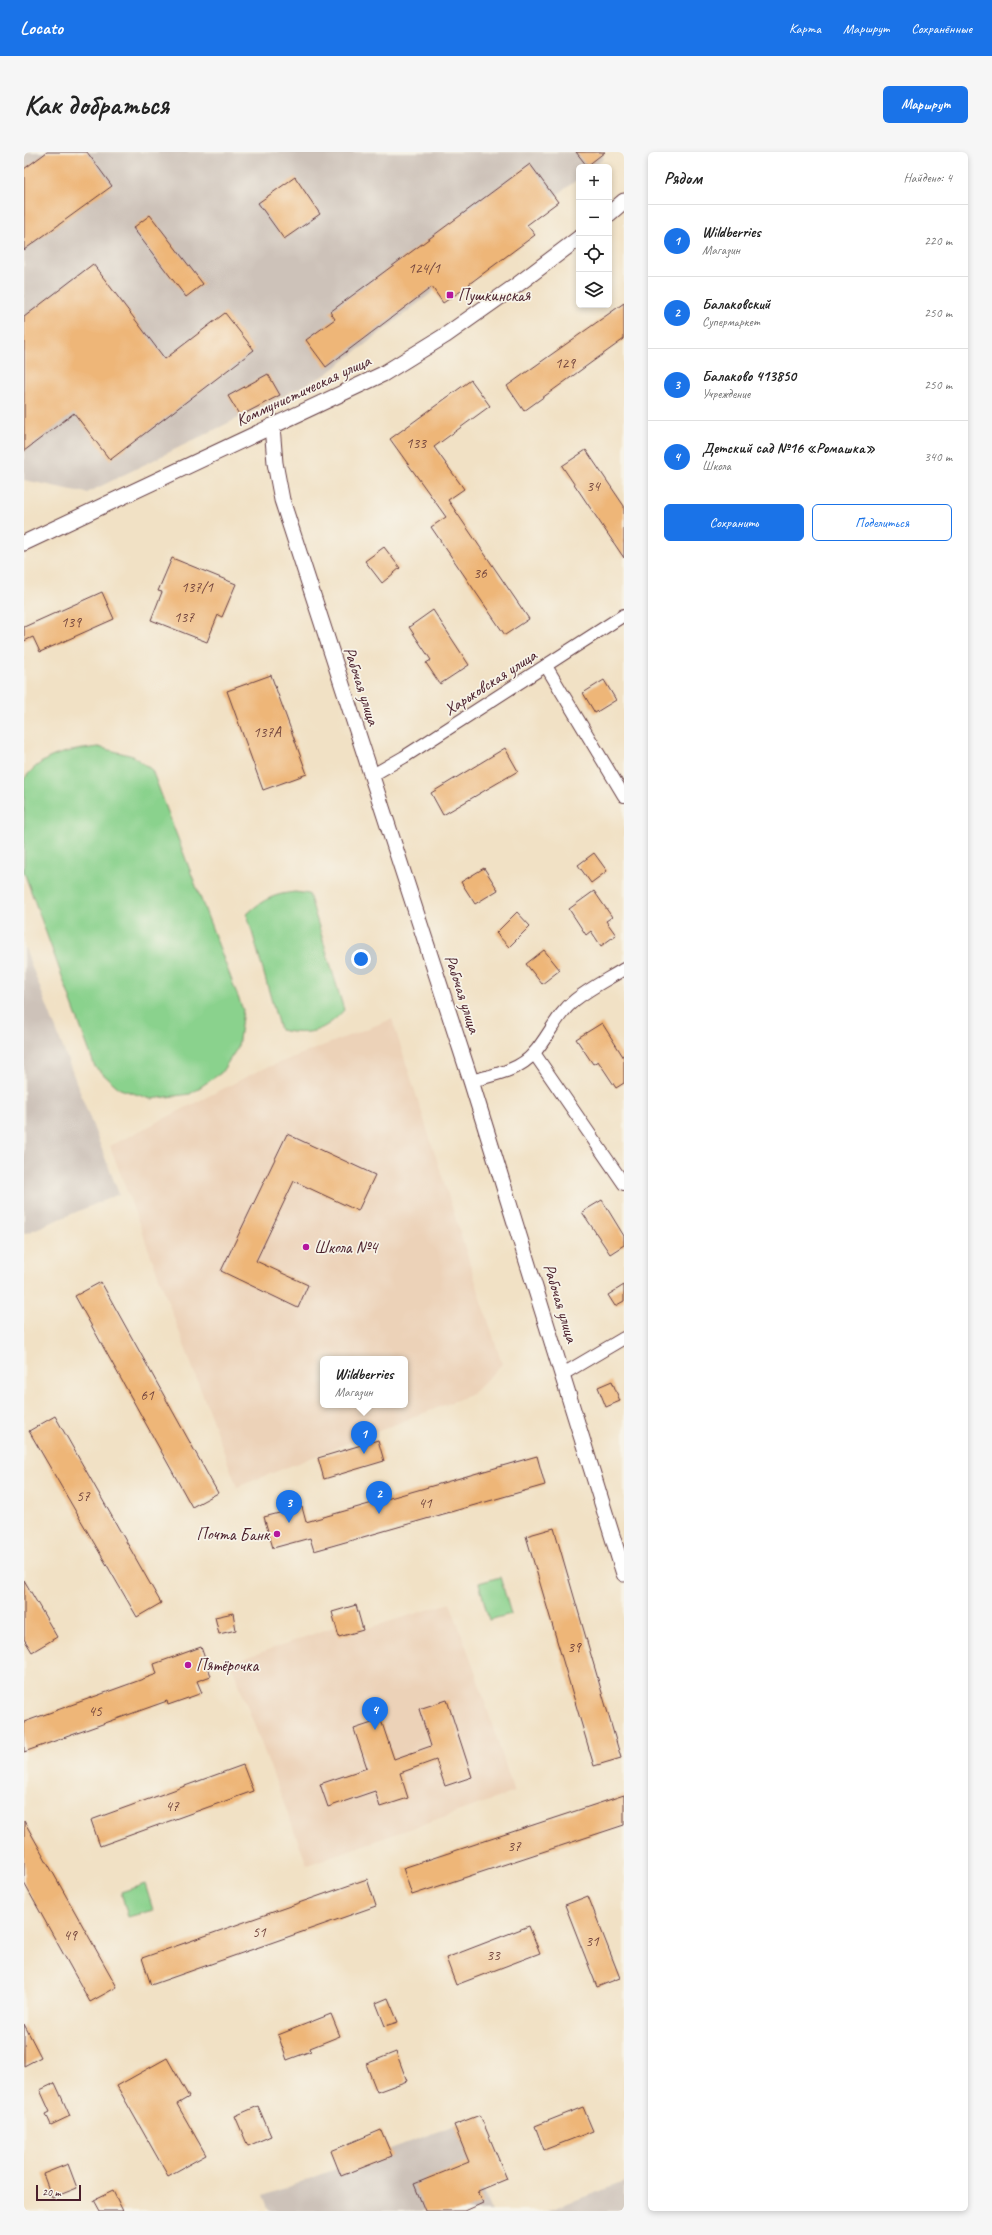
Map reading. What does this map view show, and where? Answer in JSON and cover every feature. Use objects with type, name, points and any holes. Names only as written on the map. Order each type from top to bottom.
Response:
[{"type":"street","points":[[612,211],[624,201]]},
{"type":"street","name":"Коммунистическая улица","points":[[24,543],[383,374],[451,332],[576,240]]},
{"type":"street","name":"Рабочая улица","points":[[272,426],[275,463],[282,500],[471,1081],[624,1574]]},
{"type":"street","name":"Харьковская улица","points":[[371,776],[404,757],[624,615]]},
{"type":"street","points":[[546,666],[624,796]]},
{"type":"street","points":[[471,1081],[508,1071],[522,1063],[534,1053],[558,1017],[575,1000],[624,969]]},
{"type":"street","points":[[534,1053],[624,1184]]},
{"type":"street","points":[[563,1374],[624,1338]]},
{"type":"shaded area","points":[[24,152],[599,152],[604,158],[597,164],[576,164],[576,180],[327,374],[87,493],[24,480]]},
{"type":"shaded area","points":[[24,946],[119,1194],[24,1234]]},
{"type":"shaded area","name":"Школа №4","points":[[392,1019],[502,1364],[472,1394],[237,1487],[110,1146],[258,1071]]},
{"type":"shaded area","points":[[450,1603],[474,1668],[514,1792],[307,1865],[231,1663],[336,1626],[339,1637]]},
{"type":"shaded area","points":[[455,2125],[491,2211],[269,2211],[263,2196]]},
{"type":"shaded area","points":[[624,2182],[624,2211],[547,2211]]},
{"type":"green space","points":[[98,747],[133,756],[152,770],[243,1010],[238,1047],[221,1073],[190,1094],[151,1099],[120,1089],[95,1067],[24,872],[24,779],[40,764],[57,755]]},
{"type":"green space","points":[[295,892],[309,894],[344,1010],[323,1028],[308,1032],[290,1032],[280,1030],[247,914],[269,898]]},
{"type":"green space","points":[[500,1577],[511,1614],[489,1620],[479,1583]]},
{"type":"green space","points":[[145,1884],[153,1910],[128,1917],[121,1892]]},
{"type":"building","points":[[47,152],[87,152],[112,186],[24,250],[24,169]]},
{"type":"building","points":[[576,152],[605,152],[590,164],[585,164]]},
{"type":"building","points":[[530,164],[558,202],[527,225],[535,235],[469,284],[470,285],[443,303],[432,287],[326,367],[306,340],[335,319],[330,312]]},
{"type":"building","points":[[295,177],[320,214],[284,239],[258,203]]},
{"type":"building","points":[[150,215],[203,284],[186,297],[133,228]]},
{"type":"building","points":[[93,264],[165,359],[225,313],[254,350],[110,460],[74,413],[24,451],[24,317]]},
{"type":"building","points":[[624,303],[624,339],[524,411],[507,386]]},
{"type":"building","points":[[268,374],[280,395],[240,416],[228,396]]},
{"type":"building","points":[[471,380],[490,406],[434,447],[464,489],[448,500],[529,619],[505,635],[431,527],[446,517],[390,439]]},
{"type":"building","points":[[586,450],[624,506],[624,558],[562,466]]},
{"type":"building","points":[[384,547],[400,568],[382,583],[365,561]]},
{"type":"building","points":[[172,558],[236,584],[222,617],[218,615],[207,642],[151,620],[162,592],[158,591]]},
{"type":"building","points":[[102,592],[114,619],[40,652],[33,637],[24,641],[24,627]]},
{"type":"building","points":[[433,610],[469,665],[440,684],[426,663],[431,660],[409,627]]},
{"type":"building","points":[[271,675],[307,774],[263,790],[227,691]]},
{"type":"building","points":[[604,680],[616,700],[595,713],[583,693]]},
{"type":"building","points":[[505,748],[518,771],[443,815],[431,793]]},
{"type":"building","points":[[594,853],[607,871],[591,883],[578,865]]},
{"type":"building","points":[[484,868],[498,890],[475,904],[461,882]]},
{"type":"building","points":[[594,891],[612,917],[606,921],[616,935],[601,946],[591,931],[586,935],[569,909]]},
{"type":"building","points":[[517,912],[530,926],[509,947],[496,933]]},
{"type":"building","points":[[544,950],[560,970],[542,984],[526,964]]},
{"type":"building","points":[[602,1023],[624,1058],[624,1083],[616,1088],[598,1061],[593,1064],[576,1039]]},
{"type":"building","points":[[287,1134],[375,1175],[358,1211],[294,1181],[256,1261],[308,1285],[298,1308],[221,1271]]},
{"type":"building","points":[[602,1200],[624,1236],[624,1245],[610,1254],[582,1212]]},
{"type":"building","points":[[101,1282],[218,1493],[192,1507],[75,1296]]},
{"type":"building","points":[[624,1285],[624,1301],[615,1306],[608,1295]]},
{"type":"building","points":[[612,1381],[620,1401],[606,1407],[598,1387]]},
{"type":"building","points":[[55,1416],[161,1603],[137,1617],[29,1431]]},
{"type":"building","points":[[378,1440],[384,1461],[324,1479],[318,1458]]},
{"type":"building","points":[[537,1456],[545,1485],[314,1551],[310,1538],[273,1548],[264,1517],[302,1507],[306,1522]]},
{"type":"building","points":[[554,1528],[621,1758],[594,1766],[526,1536]]},
{"type":"building","points":[[24,1580],[57,1637],[32,1652],[24,1639]]},
{"type":"building","points":[[356,1605],[363,1630],[339,1637],[332,1612]]},
{"type":"building","points":[[233,1613],[236,1630],[219,1634],[215,1617]]},
{"type":"building","points":[[201,1647],[211,1676],[197,1681],[202,1693],[168,1705],[167,1701],[24,1752],[24,1722],[157,1674],[154,1664]]},
{"type":"building","points":[[447,1700],[472,1777],[445,1786],[436,1760],[400,1773],[408,1798],[380,1807],[375,1791],[328,1807],[320,1784],[367,1768],[354,1729],[381,1720],[394,1759],[431,1746],[419,1709]]},
{"type":"building","points":[[243,1765],[253,1791],[100,1846],[91,1820]]},
{"type":"building","points":[[624,1795],[624,1825],[412,1895],[403,1868]]},
{"type":"building","points":[[24,1821],[117,1987],[90,2002],[24,1883]]},
{"type":"building","points":[[367,1879],[376,1906],[151,1985],[142,1958]]},
{"type":"building","points":[[588,1896],[620,1978],[597,1987],[565,1905]]},
{"type":"building","points":[[529,1926],[540,1953],[456,1985],[446,1958]]},
{"type":"building","points":[[388,1998],[398,2022],[385,2026],[376,2003]]},
{"type":"building","points":[[331,2014],[340,2036],[310,2048],[311,2051],[287,2060],[278,2035]]},
{"type":"building","points":[[24,2024],[41,2057],[24,2066]]},
{"type":"building","points":[[396,2052],[407,2081],[377,2092],[366,2064]]},
{"type":"building","points":[[167,2058],[189,2097],[177,2104],[206,2155],[168,2176],[117,2086]]},
{"type":"building","points":[[55,2083],[70,2116],[51,2125],[46,2114],[50,2112],[40,2090]]},
{"type":"building","points":[[258,2106],[271,2136],[248,2146],[235,2116]]},
{"type":"building","points":[[583,2107],[593,2131],[544,2150],[535,2126]]},
{"type":"building","points":[[480,2115],[507,2179],[478,2191],[483,2203],[465,2211],[425,2211],[414,2184],[469,2162],[454,2125]]},
{"type":"building","points":[[381,2130],[392,2156],[341,2176],[331,2151]]},
{"type":"building","points":[[68,2164],[77,2188],[52,2198],[43,2174]]},
{"type":"building","points":[[113,2191],[123,2211],[100,2211],[94,2200]]},
{"type":"place","name":"Пушкинская","points":[[450,295]]},
{"type":"place","name":"Школа №4","points":[[306,1247]]},
{"type":"place","name":"Wildberries","points":[[364,1454]]},
{"type":"place","name":"Балаковский","points":[[379,1514]]},
{"type":"place","name":"Балаково 413850","points":[[289,1523]]},
{"type":"place","name":"Почта Банк","points":[[277,1534]]},
{"type":"place","name":"Пятёрочка","points":[[188,1665]]},
{"type":"place","name":"Детский сад №16 «Ромашка»","points":[[375,1730]]}]
